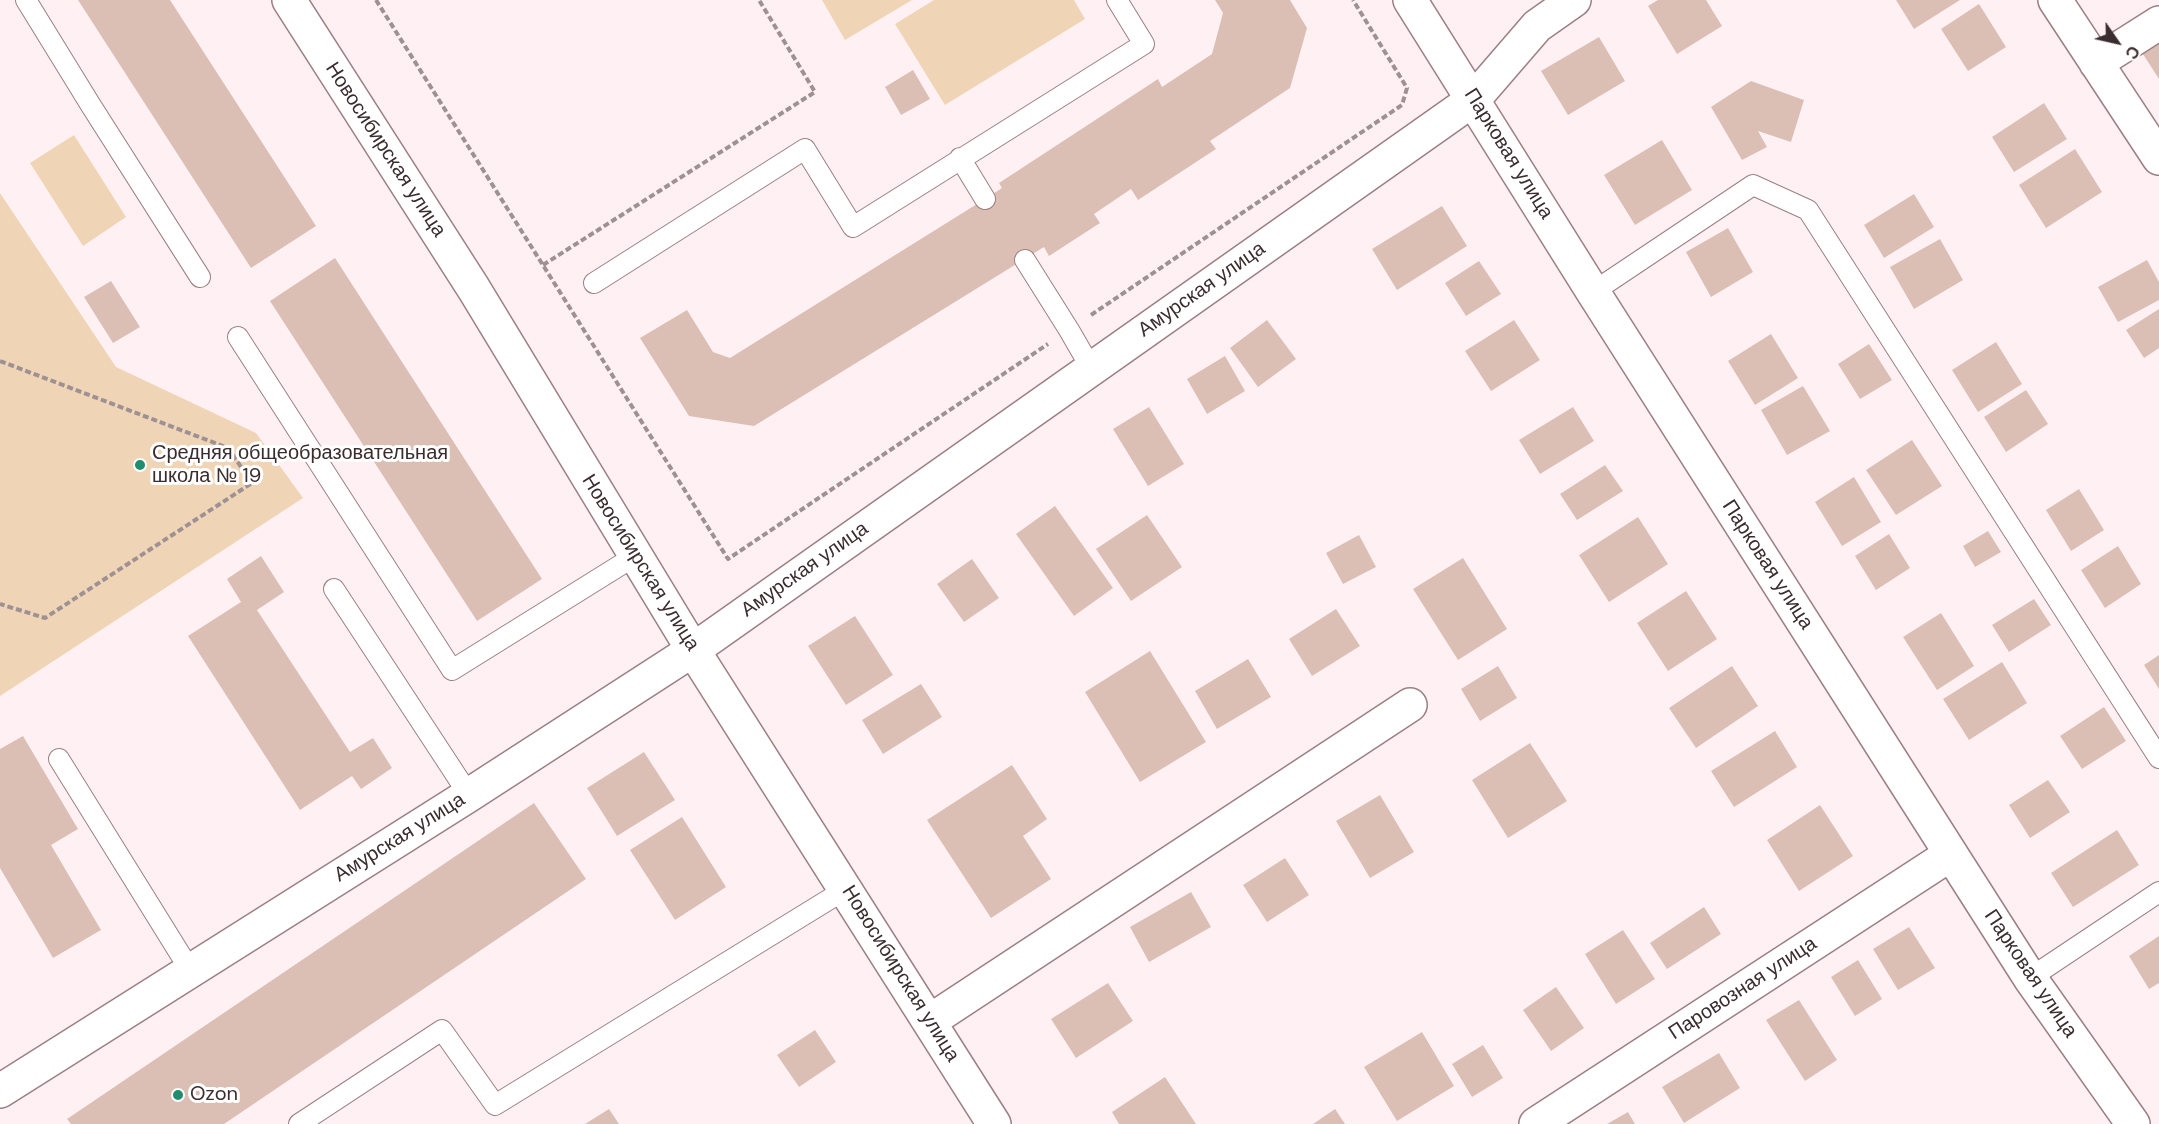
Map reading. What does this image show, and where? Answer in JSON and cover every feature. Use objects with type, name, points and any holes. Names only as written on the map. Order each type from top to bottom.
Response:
[{"type":"street","name":"Новосибирская улица","points":[[289,0],[474,289],[693,650],[994,1124]]},
{"type":"street","name":"Парковая улица","points":[[1410,0],[2030,978],[2133,1124]]},
{"type":"street","name":"Амурская улица","points":[[0,1091],[469,795],[693,650],[1474,99],[1537,26],[1574,0]]},
{"type":"street","points":[[2055,0],[2159,158]]},
{"type":"street","points":[[2096,63],[2159,23]]},
{"type":"street","points":[[930,1021],[1410,705]]},
{"type":"street","name":"Паровозная улица","points":[[1536,1124],[1951,854]]},
{"type":"lane","points":[[26,0],[200,277]]},
{"type":"lane","points":[[594,282],[805,149],[853,227],[1144,44],[1117,0]]},
{"type":"lane","points":[[960,158],[985,199]]},
{"type":"lane","points":[[1593,292],[1753,185],[1808,210],[2159,758]]},
{"type":"lane","points":[[1025,260],[1091,368]]},
{"type":"lane","points":[[238,337],[452,670],[635,556]]},
{"type":"lane","points":[[334,589],[469,795]]},
{"type":"lane","points":[[59,759],[190,970]]},
{"type":"lane","points":[[299,1124],[442,1030],[495,1106],[846,889]]},
{"type":"lane","points":[[2030,978],[2159,892]]},
{"type":"path","points":[[376,0],[728,560],[1402,105],[1407,88],[1353,0]]},
{"type":"path","points":[[543,265],[815,92],[759,0]]},
{"type":"path","points":[[0,361],[228,448],[252,483],[45,618],[0,604]]},
{"type":"shaded area","points":[[822,0],[912,0],[845,40]]},
{"type":"shaded area","points":[[934,0],[1074,0],[1085,19],[945,105],[895,24]]},
{"type":"shaded area","points":[[74,135],[126,217],[83,246],[30,163]]},
{"type":"shaded area","name":"Средняя общеобразовательная школа № 19","points":[[0,193],[116,367],[256,433],[303,498],[0,696]]},
{"type":"building","points":[[78,0],[170,0],[316,226],[251,268]]},
{"type":"building","points":[[1215,0],[1290,0],[1307,28],[1290,88],[1210,141],[1216,149],[1138,200],[1131,189],[1094,214],[1100,223],[1049,256],[1044,247],[754,426],[689,416],[640,338],[687,310],[713,352],[730,358],[1002,188],[999,183],[1158,79],[1162,87],[1212,54],[1223,13]]},
{"type":"building","points":[[1658,0],[1706,0],[1722,26],[1677,54],[1648,6]]},
{"type":"building","points":[[1896,0],[1960,0],[1914,29]]},
{"type":"building","points":[[1979,4],[2006,47],[1968,71],[1941,29]]},
{"type":"building","points":[[1599,37],[1625,81],[1568,115],[1541,71]]},
{"type":"building","points":[[2159,39],[2159,79],[2141,51]]},
{"type":"building","points":[[913,70],[930,99],[901,115],[885,87]]},
{"type":"building","points":[[1751,81],[1804,100],[1791,142],[1758,131],[1767,147],[1742,160],[1711,107]]},
{"type":"building","points":[[2044,103],[2067,139],[2014,172],[1992,137]]},
{"type":"building","points":[[1662,140],[1692,190],[1635,225],[1604,175]]},
{"type":"building","points":[[2075,149],[2102,192],[2046,228],[2019,185]]},
{"type":"building","points":[[1914,194],[1934,227],[1884,258],[1864,225]]},
{"type":"building","points":[[1442,206],[1467,246],[1397,290],[1372,249]]},
{"type":"building","points":[[1728,228],[1753,272],[1711,297],[1686,252]]},
{"type":"building","points":[[1940,239],[1963,280],[1914,309],[1890,267]]},
{"type":"building","points":[[335,258],[542,579],[477,621],[270,301]]},
{"type":"building","points":[[2147,260],[2159,282],[2159,300],[2118,322],[2098,287]]},
{"type":"building","points":[[1479,261],[1501,294],[1466,316],[1445,283]]},
{"type":"building","points":[[111,281],[140,327],[113,343],[84,297]]},
{"type":"building","points":[[2159,309],[2159,348],[2144,358],[2126,330]]},
{"type":"building","points":[[1267,320],[1296,359],[1258,387],[1230,348]]},
{"type":"building","points":[[1514,320],[1540,360],[1491,391],[1465,351]]},
{"type":"building","points":[[1771,334],[1798,378],[1755,405],[1728,361]]},
{"type":"building","points":[[1996,342],[2022,384],[1978,412],[1952,370]]},
{"type":"building","points":[[1869,344],[1892,380],[1860,399],[1838,364]]},
{"type":"building","points":[[1225,356],[1245,391],[1207,414],[1187,379]]},
{"type":"building","points":[[1803,386],[1830,431],[1787,455],[1761,410]]},
{"type":"building","points":[[2026,390],[2048,424],[2006,452],[1984,417]]},
{"type":"building","points":[[1149,407],[1184,464],[1148,486],[1113,429]]},
{"type":"building","points":[[1573,407],[1594,441],[1540,474],[1519,440]]},
{"type":"building","points":[[1912,440],[1942,486],[1896,515],[1866,470]]},
{"type":"building","points":[[1605,465],[1623,491],[1577,520],[1560,494]]},
{"type":"building","points":[[1854,477],[1881,522],[1842,546],[1815,502]]},
{"type":"building","points":[[2079,489],[2104,530],[2071,551],[2046,510]]},
{"type":"building","points":[[1055,506],[1113,588],[1074,616],[1016,534]]},
{"type":"building","points":[[1147,515],[1182,567],[1131,601],[1096,549]]},
{"type":"building","points":[[1638,517],[1668,564],[1609,602],[1579,555]]},
{"type":"building","points":[[1988,531],[2001,552],[1975,567],[1963,546]]},
{"type":"building","points":[[1889,534],[1910,568],[1876,590],[1855,556]]},
{"type":"building","points":[[1359,535],[1376,567],[1343,584],[1326,553]]},
{"type":"building","points":[[2118,546],[2141,584],[2105,608],[2081,570]]},
{"type":"building","points":[[261,556],[284,592],[257,610],[350,752],[373,738],[392,768],[361,789],[352,776],[300,810],[188,636],[241,602],[227,579]]},
{"type":"building","points":[[1463,558],[1507,629],[1458,660],[1413,589]]},
{"type":"building","points":[[972,559],[999,598],[964,622],[937,584]]},
{"type":"building","points":[[1686,591],[1717,639],[1668,671],[1637,623]]},
{"type":"building","points":[[2034,599],[2051,625],[2009,652],[1992,625]]},
{"type":"building","points":[[1336,609],[1360,646],[1312,676],[1289,639]]},
{"type":"building","points":[[1941,613],[1974,666],[1937,690],[1903,637]]},
{"type":"building","points":[[855,616],[893,675],[846,705],[808,646]]},
{"type":"building","points":[[1150,651],[1206,742],[1140,782],[1085,692]]},
{"type":"building","points":[[2159,655],[2159,689],[2144,665]]},
{"type":"building","points":[[1248,659],[1271,697],[1217,729],[1195,691]]},
{"type":"building","points":[[2002,662],[2027,703],[1969,740],[1943,699]]},
{"type":"building","points":[[1498,666],[1517,698],[1480,721],[1461,689]]},
{"type":"building","points":[[1732,666],[1758,706],[1696,748],[1669,708]]},
{"type":"building","points":[[921,684],[942,717],[883,754],[862,720]]},
{"type":"building","points":[[2104,707],[2126,741],[2082,769],[2060,736]]},
{"type":"building","points":[[1775,731],[1797,767],[1734,807],[1711,771]]},
{"type":"building","points":[[23,736],[78,829],[51,845],[101,930],[53,958],[0,868],[0,749]]},
{"type":"building","points":[[1530,743],[1567,801],[1508,838],[1472,780]]},
{"type":"building","points":[[644,752],[675,800],[617,836],[587,788]]},
{"type":"building","points":[[1012,765],[1047,819],[1023,836],[1051,879],[991,918],[927,820]]},
{"type":"building","points":[[2048,780],[2070,812],[2030,838],[2009,805]]},
{"type":"building","points":[[1380,795],[1414,852],[1370,878],[1336,821]]},
{"type":"building","points":[[534,803],[586,879],[224,1124],[71,1124],[67,1119]]},
{"type":"building","points":[[1820,805],[1853,856],[1799,891],[1767,840]]},
{"type":"building","points":[[682,817],[726,887],[675,920],[630,850]]},
{"type":"building","points":[[2117,830],[2139,865],[2073,907],[2051,873]]},
{"type":"building","points":[[1285,858],[1309,895],[1267,922],[1243,885]]},
{"type":"building","points":[[1191,892],[1211,927],[1149,962],[1130,927]]},
{"type":"building","points":[[1704,907],[1721,934],[1667,969],[1650,943]]},
{"type":"building","points":[[1909,927],[1935,968],[1898,990],[1873,949]]},
{"type":"building","points":[[1623,930],[1655,979],[1616,1004],[1585,954]]},
{"type":"building","points":[[2159,936],[2159,983],[2149,989],[2129,956]]},
{"type":"building","points":[[1858,960],[1882,999],[1855,1016],[1831,977]]},
{"type":"building","points":[[1108,983],[1133,1021],[1076,1058],[1051,1019]]},
{"type":"building","points":[[1556,987],[1584,1028],[1551,1051],[1523,1010]]},
{"type":"building","points":[[1799,1000],[1837,1060],[1805,1081],[1766,1020]]},
{"type":"building","points":[[815,1030],[836,1062],[799,1087],[777,1055]]},
{"type":"building","points":[[1422,1032],[1454,1086],[1397,1121],[1364,1067]]},
{"type":"building","points":[[1483,1045],[1503,1078],[1472,1097],[1452,1064]]},
{"type":"building","points":[[1719,1053],[1740,1088],[1684,1123],[1662,1087]]},
{"type":"building","points":[[1165,1077],[1196,1124],[1119,1124],[1112,1112]]},
{"type":"building","points":[[609,1109],[619,1124],[585,1124]]},
{"type":"building","points":[[1335,1109],[1345,1124],[1313,1124]]},
{"type":"building","points":[[1628,1112],[1635,1124],[1607,1124]]},
{"type":"place","name":"Средняя общеобразовательная школа № 19","points":[[140,465]]},
{"type":"place","name":"Ozon","points":[[178,1095]]}]
